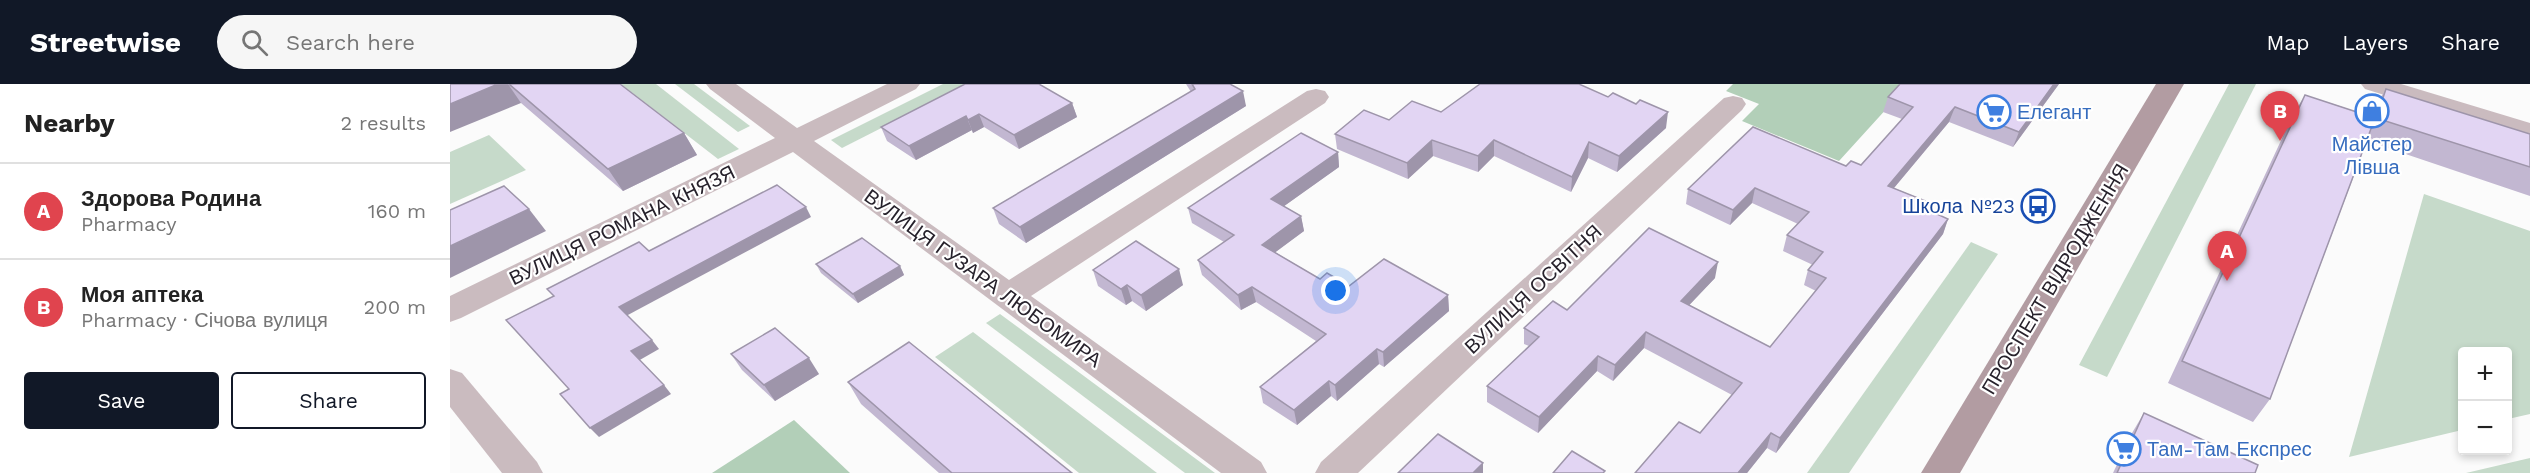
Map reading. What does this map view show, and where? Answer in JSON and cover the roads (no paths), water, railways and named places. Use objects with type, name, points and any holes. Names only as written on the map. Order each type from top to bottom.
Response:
[{"type":"main road","name":"ПРОСПЕКТ ВІДРОДЖЕННЯ","points":[[1940,473],[2170,84]]},
{"type":"street","name":"ВУЛИЦЯ ГУЗАРА ЛЮБОМИРА","points":[[719,84],[1248,473]]},
{"type":"street","name":"ВУЛИЦЯ РОМАНА КНЯЗЯ","points":[[450,310],[907,84]]},
{"type":"street","points":[[2374,84],[2530,132]]},
{"type":"street","points":[[1008,296],[1316,97]]},
{"type":"street","name":"ВУЛИЦЯ ОСВІТНЯ","points":[[1334,473],[1732,104]]},
{"type":"street","points":[[450,382],[524,473]]},
{"type":"place","name":"Майстер Лівша","points":[[2372,111]]},
{"type":"place","name":"Елегант","points":[[1994,112]]},
{"type":"place","name":"Моя аптека","points":[[2280,141]]},
{"type":"place","name":"Школа №23","points":[[2038,206]]},
{"type":"place","name":"Здорова Родина","points":[[2227,281]]},
{"type":"place","name":"Там-Там Експрес","points":[[2124,449]]}]
